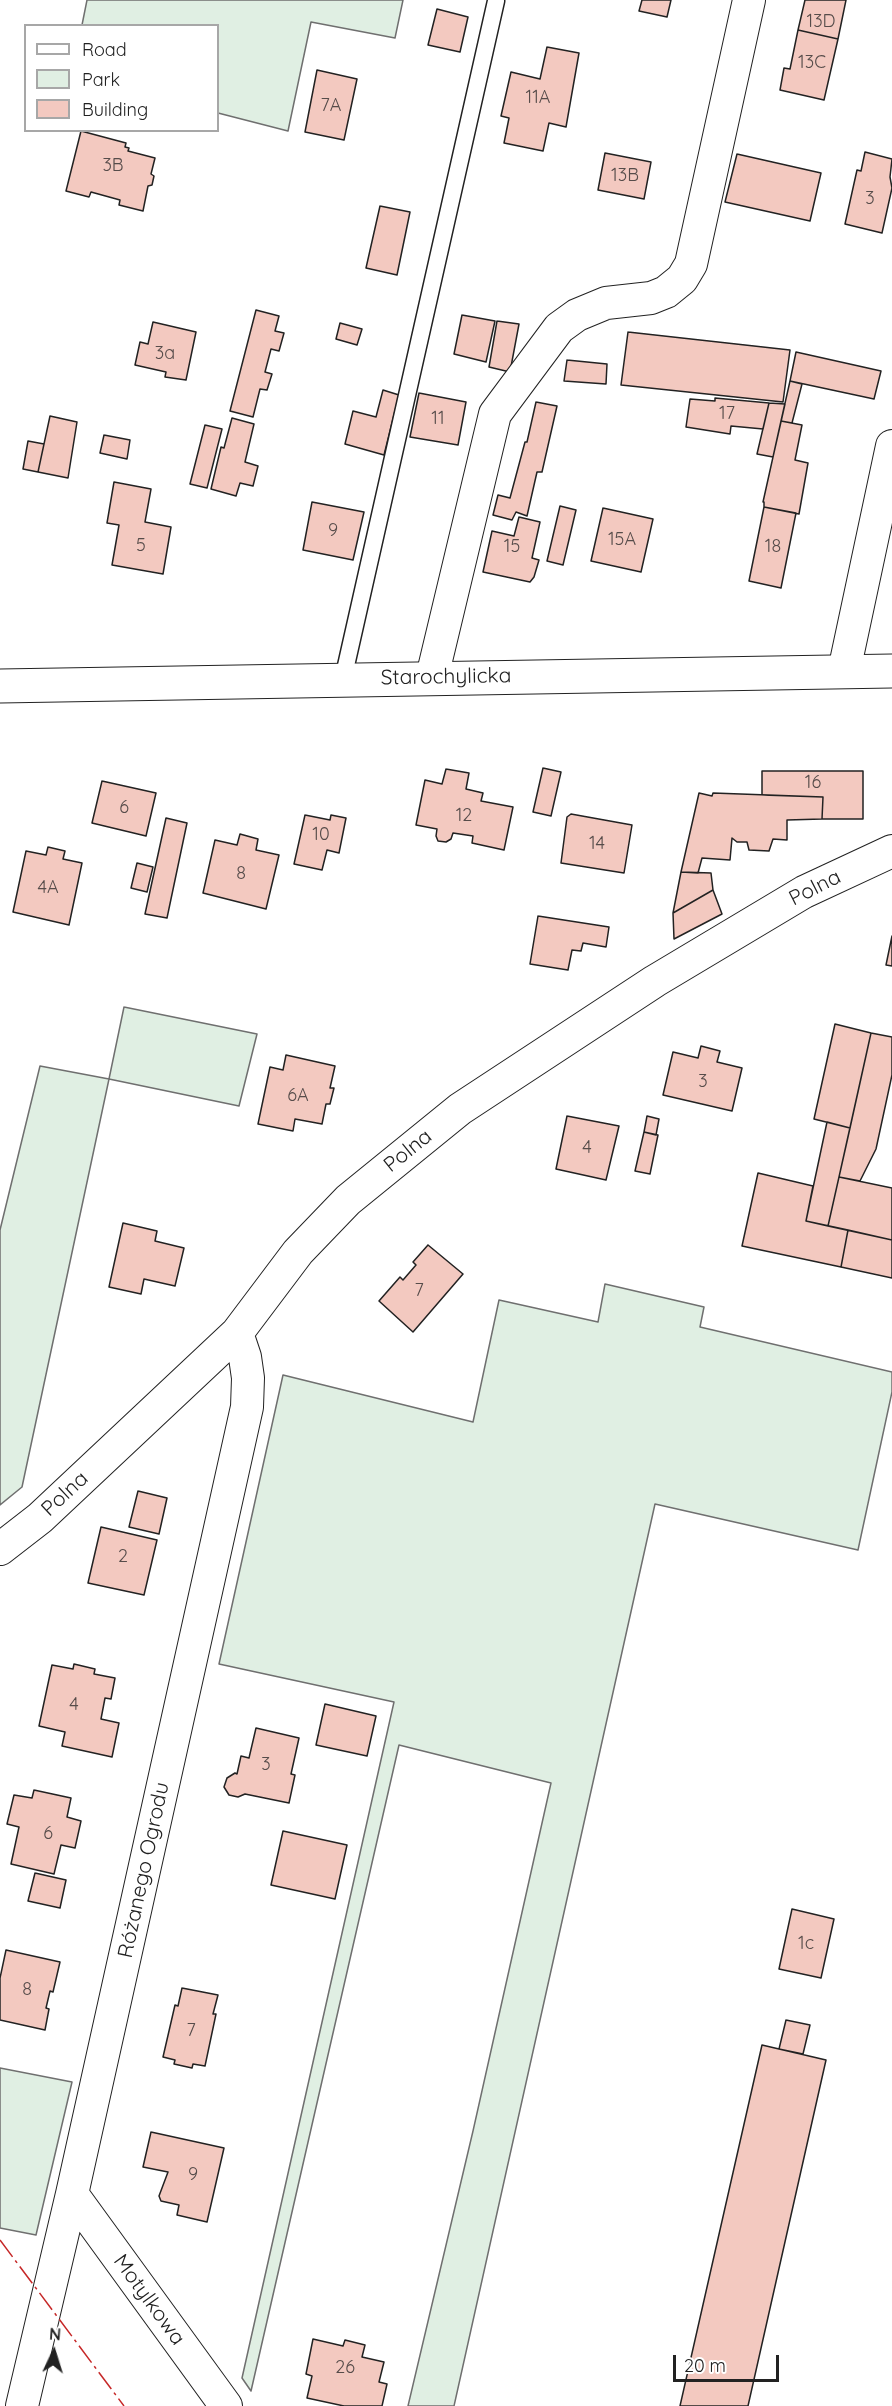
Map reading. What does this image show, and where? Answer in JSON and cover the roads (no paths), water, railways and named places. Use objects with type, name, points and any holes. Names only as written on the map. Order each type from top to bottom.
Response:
[{"type":"street","points":[[432,677],[495,414],[559,328],[577,315],[606,303],[651,298],[666,292],[682,279],[691,264],[749,0]]},
{"type":"street","points":[[844,671],[892,446]]},
{"type":"street","name":"Starochylicka","points":[[0,686],[892,671]]},
{"type":"street","name":"Polna","points":[[0,1549],[40,1518],[237,1334],[298,1252],[348,1200],[460,1108],[581,1028],[766,914],[804,892],[892,851]]},
{"type":"street","name":"Różanego Ogrodu","points":[[22,2406],[72,2194],[247,1407],[248,1378],[245,1357],[237,1334]]},
{"type":"street","name":"Motylkowa","points":[[72,2194],[226,2406]]},
{"type":"lane","points":[[343,679],[496,1]]}]
